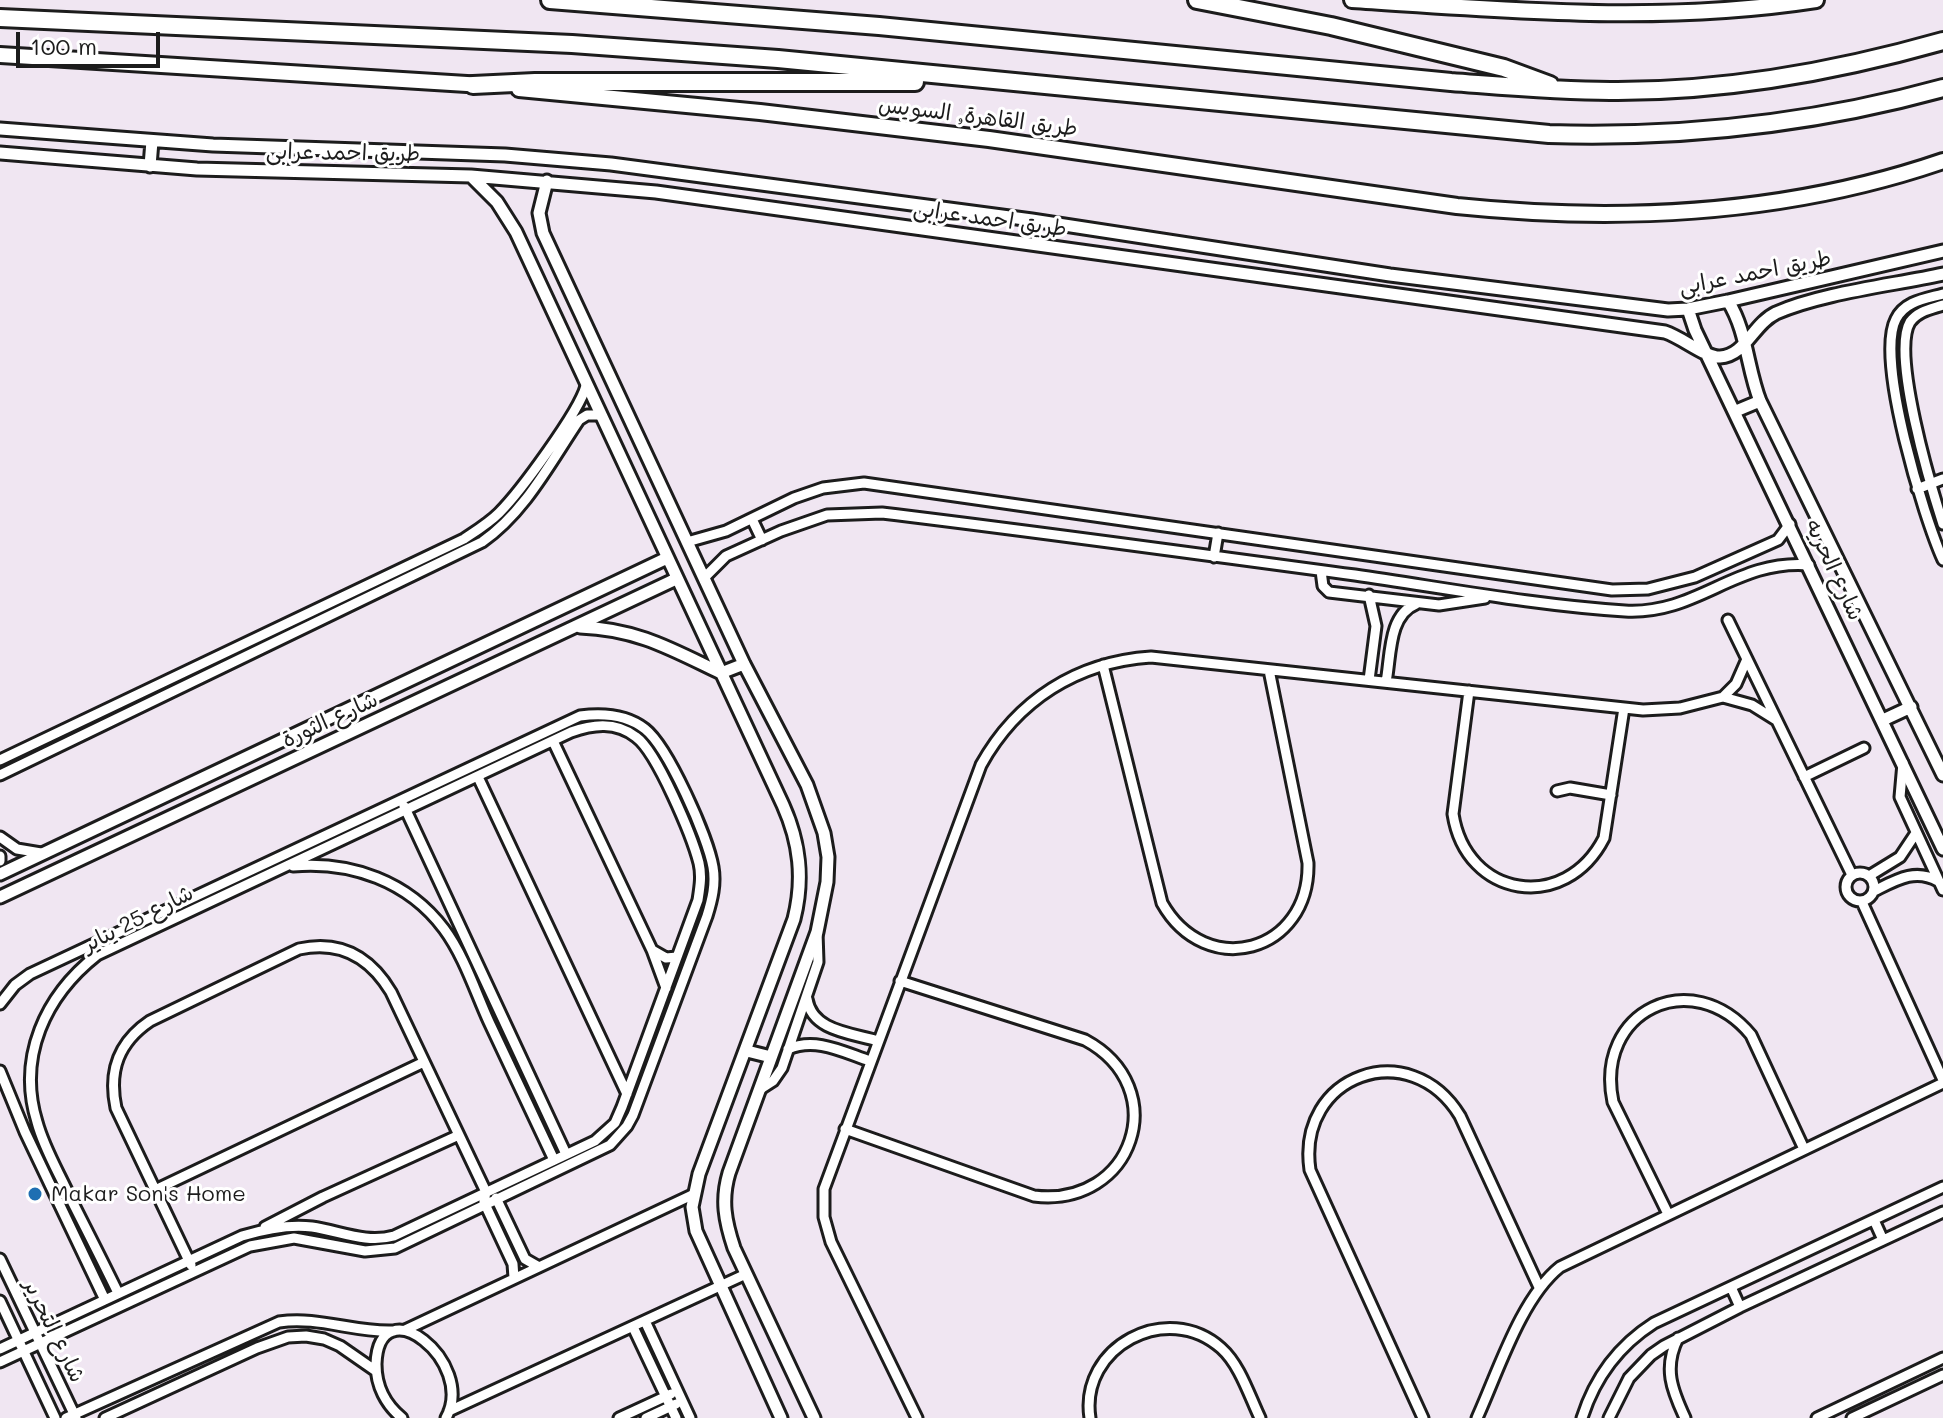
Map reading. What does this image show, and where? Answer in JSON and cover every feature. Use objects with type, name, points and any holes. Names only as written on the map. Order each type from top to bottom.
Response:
[{"type":"highway","points":[[550,0],[736,13],[1562,90],[1661,90],[1754,82],[1821,72],[1943,41]]},
{"type":"highway","points":[[1197,0],[1300,18],[1484,63],[1562,90]]},
{"type":"highway","points":[[1352,0],[1548,13],[1646,15],[1730,11],[1816,0]]},
{"type":"highway","name":"طريق القاهرة, السويس","points":[[0,18],[572,44],[778,59],[1504,131],[1594,135],[1684,133],[1773,124],[1862,108],[1943,88]]},
{"type":"highway","name":"طريق القاهرة, السويس","points":[[0,55],[473,85],[760,112],[989,139],[1457,206],[1535,213],[1652,215],[1769,203],[1851,187],[1943,161]]},
{"type":"highway","points":[[473,85],[535,82],[983,81]]},
{"type":"street","name":"طريق احمد عرابى","points":[[0,129],[152,141],[505,155],[663,170],[1032,220],[1390,275],[1657,309],[1688,309],[1728,301],[1943,251]]},
{"type":"street","points":[[150,166],[152,141]]},
{"type":"street","name":"طريق احمد عرابى","points":[[0,153],[150,166],[471,176],[656,192],[1665,332],[1685,340],[1709,356],[1728,356],[1744,344],[1761,322],[1786,309],[1943,274]]},
{"type":"street","points":[[471,176],[504,212],[542,286],[790,819],[800,859],[800,889],[794,919],[692,1195],[693,1219],[720,1286],[781,1418]]},
{"type":"street","points":[[547,181],[540,203],[540,223],[744,664],[807,785],[824,833],[828,857],[827,882],[817,932],[729,1173],[724,1200],[727,1228],[814,1418]]},
{"type":"street","points":[[764,207],[768,184]]},
{"type":"street","points":[[542,286],[563,276]]},
{"type":"street","points":[[1783,289],[1778,300],[1786,309]]},
{"type":"street","points":[[1941,300],[1914,302],[1901,311],[1893,326],[1892,359],[1901,425],[1917,489],[1943,560]]},
{"type":"street","points":[[1941,300],[1914,317],[1907,330],[1906,357],[1916,423],[1943,524]]},
{"type":"street","name":"شارع الحريه","points":[[1728,301],[1738,319],[1751,379],[1760,401],[1943,775]]},
{"type":"street","name":"شارع الحريه","points":[[1688,309],[1943,849]]},
{"type":"street","points":[[1901,311],[1914,317]]},
{"type":"street","points":[[1892,359],[1906,357]]},
{"type":"street","points":[[0,760],[464,539],[511,501],[578,406],[586,386]]},
{"type":"street","points":[[1736,411],[1760,401]]},
{"type":"street","points":[[0,775],[482,542],[510,520],[523,505],[579,420],[587,415],[601,415]]},
{"type":"street","points":[[1917,489],[1943,479]]},
{"type":"street","points":[[687,542],[726,531],[794,498],[823,488],[864,483],[1600,588],[1648,589],[1695,577],[1778,540],[1790,524]]},
{"type":"street","points":[[704,578],[726,556],[827,515],[882,513],[1321,571],[1496,598],[1639,611],[1673,607],[1751,571],[1785,565],[1809,565]]},
{"type":"street","points":[[752,519],[762,540]]},
{"type":"street","points":[[1214,557],[1218,533]]},
{"type":"street","name":"شارع الثورة","points":[[0,874],[667,558]]},
{"type":"street","points":[[1321,571],[1323,586],[1329,592],[1421,604],[1452,604],[1496,598]]},
{"type":"street","name":"شارع الثورة","points":[[0,897],[676,579]]},
{"type":"street","points":[[1600,588],[1604,609]]},
{"type":"street","points":[[1369,595],[1376,626],[1369,680]]},
{"type":"street","points":[[1386,682],[1399,617],[1406,609],[1421,604]]},
{"type":"street","points":[[1728,620],[1852,875]]},
{"type":"street","points":[[1376,626],[1395,627]]},
{"type":"street","points":[[575,627],[603,628],[644,637],[721,673],[744,664]]},
{"type":"street","points":[[917,1418],[831,1242],[825,1225],[824,1189],[981,765],[1014,718],[1045,692],[1073,676],[1103,665],[1151,657],[1624,708],[1680,708],[1723,697],[1752,705],[1776,720]]},
{"type":"street","points":[[1723,697],[1736,684],[1747,659]]},
{"type":"street","points":[[1103,665],[1162,903],[1170,918],[1195,940],[1228,949],[1261,944],[1282,931],[1298,912],[1309,880],[1269,670]]},
{"type":"street","points":[[1469,691],[1453,814],[1461,845],[1482,870],[1503,882],[1527,887],[1543,887],[1573,875],[1586,865],[1604,838],[1624,708]]},
{"type":"street","points":[[374,697],[383,717]]},
{"type":"street","points":[[1883,720],[1911,707]]},
{"type":"street","name":"شارع 25 يناير","points":[[0,1004],[15,985],[30,974],[580,716],[613,715],[643,727],[664,750],[705,841],[714,870],[712,901],[633,1115],[610,1145]]},
{"type":"street","name":"شارع 25 يناير","points":[[118,1293],[50,1155],[36,1119],[30,1081],[35,1041],[52,1002],[80,969],[97,955],[553,741],[586,727],[612,726],[636,737],[653,757],[701,872],[698,900],[677,957]]},
{"type":"street","points":[[553,741],[652,950],[666,988]]},
{"type":"street","points":[[1804,777],[1864,748]]},
{"type":"street","points":[[1903,763],[1900,797],[1941,886]]},
{"type":"street","points":[[478,777],[627,1094]]},
{"type":"street","points":[[1557,791],[1570,788],[1611,795]]},
{"type":"street","points":[[401,800],[566,1154]]},
{"type":"street","points":[[1869,876],[1900,857],[1916,833]]},
{"type":"street","points":[[0,837],[23,851],[45,852]]},
{"type":"street","points":[[1900,857],[1909,875]]},
{"type":"street","points":[[286,867],[337,866],[385,881],[427,910],[454,945],[554,1160]]},
{"type":"street","points":[[1860,873],[1869,876],[1874,882],[1870,898],[1862,902],[1854,901],[1847,895],[1846,886],[1852,875],[1860,873]]},
{"type":"street","points":[[1874,891],[1909,875],[1928,876],[1941,886]]},
{"type":"street","points":[[183,902],[188,912]]},
{"type":"street","points":[[1477,1418],[1531,1299],[1539,1287],[1568,1262],[1943,1081],[1862,902]]},
{"type":"street","points":[[759,1090],[777,1077],[788,1049],[818,962],[817,932]]},
{"type":"street","points":[[454,945],[466,939]]},
{"type":"street","points":[[194,1272],[116,1108],[112,1083],[117,1058],[125,1043],[150,1021],[274,961],[311,947],[335,947],[358,955],[384,981],[486,1192],[485,1206],[513,1264],[514,1278]]},
{"type":"street","points":[[258,1231],[275,1227],[309,1227],[383,1239],[603,1136],[615,1123],[627,1094],[677,957],[661,956],[652,950]]},
{"type":"street","points":[[845,1129],[1034,1196],[1048,1198],[1089,1189],[1112,1171],[1128,1147],[1134,1120],[1131,1092],[1118,1066],[1098,1046],[900,981]]},
{"type":"street","points":[[807,996],[812,1014],[825,1025],[878,1041]]},
{"type":"street","points":[[1668,1214],[1613,1102],[1609,1084],[1610,1065],[1620,1039],[1637,1018],[1651,1009],[1670,1002],[1689,1000],[1716,1006],[1739,1021],[1751,1035],[1804,1149]]},
{"type":"street","points":[[658,1011],[670,1015]]},
{"type":"street","points":[[819,1043],[825,1025]]},
{"type":"street","points":[[652,1026],[664,1030]]},
{"type":"street","points":[[788,1049],[806,1043],[819,1043],[870,1061]]},
{"type":"street","points":[[747,1051],[771,1057]]},
{"type":"street","points":[[155,1190],[424,1062]]},
{"type":"street","points":[[0,1071],[105,1300]]},
{"type":"street","points":[[1423,1418],[1310,1170],[1309,1141],[1317,1114],[1326,1101],[1348,1082],[1361,1076],[1390,1071],[1418,1077],[1443,1093],[1460,1116],[1539,1287]]},
{"type":"street","points":[[0,1349],[459,1135]]},
{"type":"street","points":[[0,1362],[250,1246],[279,1239],[309,1239],[365,1251],[385,1251],[610,1145],[603,1136]]},
{"type":"street","points":[[39,1161],[50,1155]]},
{"type":"street","points":[[52,1189],[64,1183]]},
{"type":"street","points":[[1582,1418],[1599,1377],[1629,1341],[1654,1323],[1943,1187]]},
{"type":"street","points":[[486,1192],[497,1200],[525,1259],[539,1267]]},
{"type":"street","points":[[398,1416],[384,1397],[376,1371],[379,1347],[385,1337],[692,1195]]},
{"type":"street","points":[[1609,1418],[1621,1391],[1651,1355],[1740,1307],[1943,1212]]},
{"type":"street","points":[[1874,1220],[1883,1240]]},
{"type":"street","name":"شارع التحرير","points":[[0,1259],[72,1417]]},
{"type":"street","points":[[72,1417],[264,1327],[279,1322],[313,1320],[370,1331],[400,1330],[424,1339],[443,1362],[450,1382],[448,1415],[746,1274]]},
{"type":"street","points":[[1731,1287],[1740,1307]]},
{"type":"street","name":"شارع التحرير","points":[[0,1301],[55,1418]]},
{"type":"street","points":[[645,1321],[690,1418]]},
{"type":"street","points":[[264,1327],[271,1342]]},
{"type":"street","points":[[633,1327],[676,1418]]},
{"type":"street","points":[[1090,1418],[1089,1397],[1106,1357],[1141,1332],[1169,1327],[1197,1333],[1221,1348],[1231,1359],[1260,1418]]},
{"type":"street","points":[[105,1418],[288,1337],[324,1339],[340,1346],[376,1371]]},
{"type":"street","points":[[1679,1338],[1672,1350],[1669,1374],[1685,1418]]},
{"type":"street","points":[[1817,1418],[1943,1358]]},
{"type":"street","points":[[1852,1418],[1943,1375]]},
{"type":"street","points":[[619,1418],[678,1391]]},
{"type":"street","points":[[646,1418],[683,1401]]},
{"type":"place","name":"Makar Son's Home","points":[[35,1194]]}]
